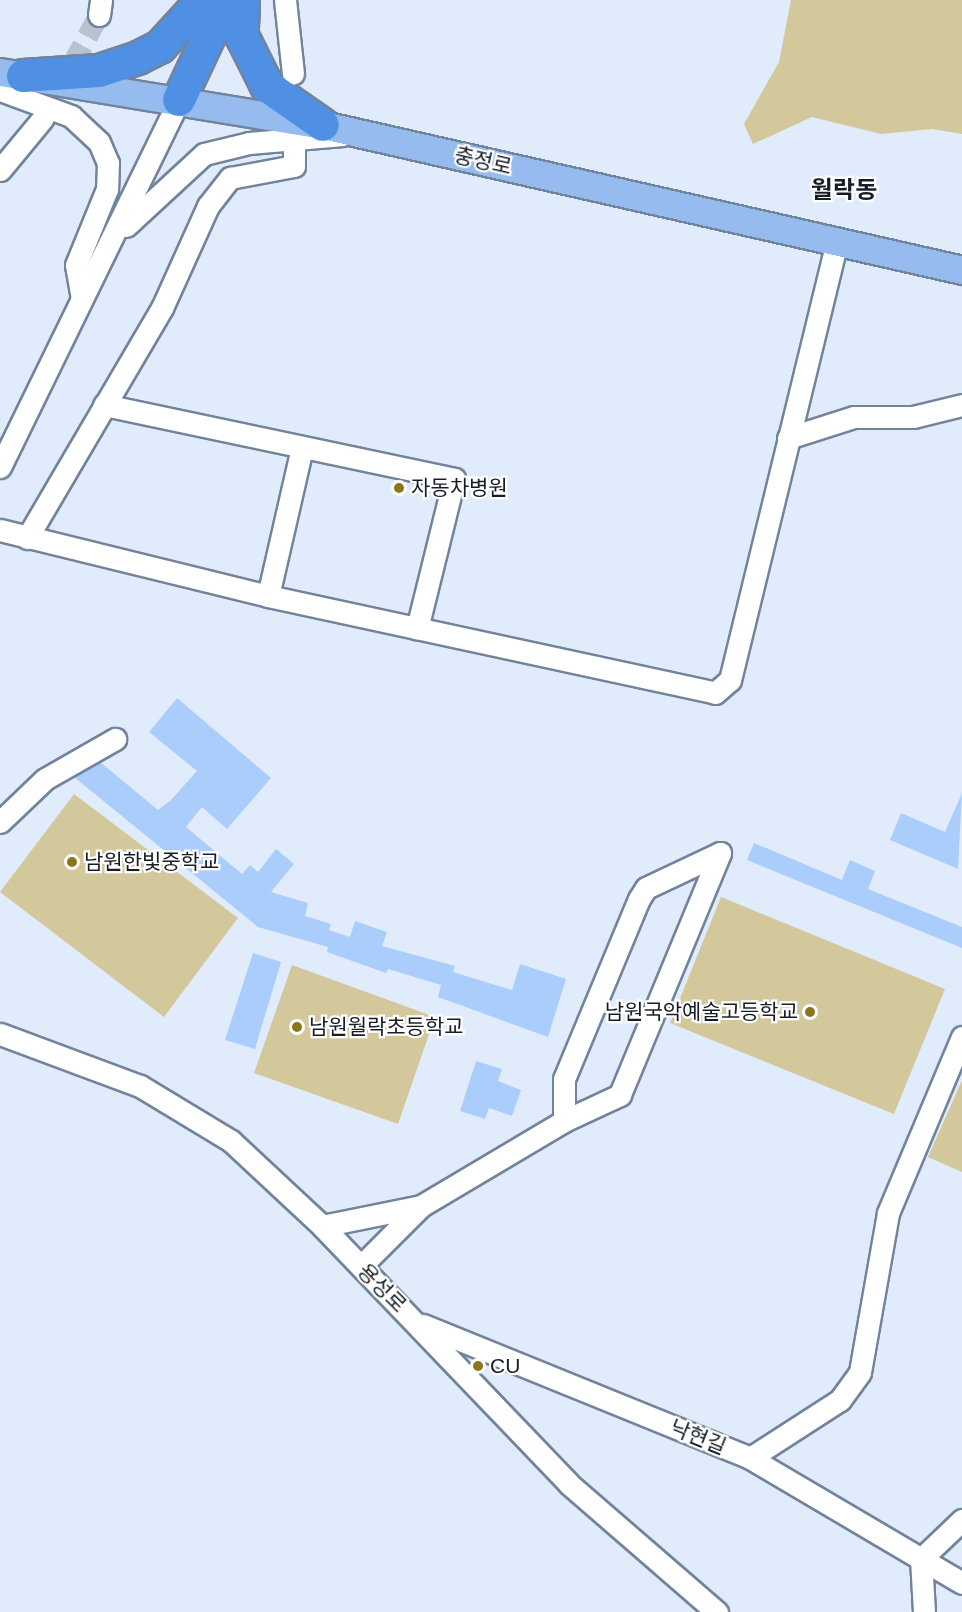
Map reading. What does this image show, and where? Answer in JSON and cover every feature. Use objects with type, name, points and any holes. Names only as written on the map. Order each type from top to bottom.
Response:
[{"type":"highway","points":[[8,79],[99,70],[138,58],[160,47],[203,0]]},
{"type":"highway","points":[[179,100],[217,0]]},
{"type":"highway","points":[[179,100],[226,0]]},
{"type":"highway","points":[[243,0],[242,36],[267,86],[323,125]]},
{"type":"main road","name":"충정로","points":[[8,79],[179,100],[323,125],[962,270]]},
{"type":"street","points":[[285,0],[293,74]]},
{"type":"street","points":[[8,79],[71,116],[99,142],[108,163],[107,189],[76,266],[82,298]]},
{"type":"street","points":[[0,467],[179,100]]},
{"type":"street","points":[[0,170],[43,118]]},
{"type":"street","points":[[109,244],[204,154],[249,143],[357,133]]},
{"type":"street","points":[[27,538],[162,308],[208,206],[230,178],[294,166],[294,149]]},
{"type":"street","points":[[0,530],[268,596],[715,693],[730,680],[837,241]]},
{"type":"street","points":[[104,405],[454,479],[417,628]]},
{"type":"street","points":[[788,438],[854,417],[913,417],[962,405]]},
{"type":"street","points":[[268,596],[302,448]]},
{"type":"street","points":[[0,822],[45,779],[115,739]]},
{"type":"street","points":[[361,1266],[421,1206],[564,1121],[620,1095],[720,853],[646,888],[639,899],[564,1079],[564,1121]]},
{"type":"street","name":"용성로","points":[[0,1034],[140,1086],[193,1114],[272,1176],[417,1323],[569,1485],[717,1612]]},
{"type":"street","points":[[750,1458],[840,1400],[860,1372],[888,1213],[962,1037]]},
{"type":"street","points":[[322,1226],[421,1206]]},
{"type":"street","name":"낙현길","points":[[417,1323],[750,1458],[962,1583]]},
{"type":"street","points":[[924,1612],[921,1559],[962,1520]]},
{"type":"shaded area","points":[[791,0],[962,0],[962,134],[932,129],[881,134],[812,117],[753,144],[744,124],[779,62]]},
{"type":"shaded area","points":[[74,794],[238,918],[164,1017],[0,892]]},
{"type":"shaded area","points":[[721,897],[945,989],[894,1114],[670,1023]]},
{"type":"shaded area","points":[[292,965],[435,1017],[398,1124],[254,1073]]},
{"type":"shaded area","points":[[962,1080],[962,1172],[928,1157]]},
{"type":"building","points":[[177,698],[271,778],[227,829],[202,807],[186,827],[242,874],[250,865],[258,872],[276,849],[294,864],[271,892],[308,903],[305,916],[331,924],[329,930],[350,937],[355,921],[387,932],[382,946],[455,966],[453,972],[512,990],[520,964],[566,979],[548,1037],[438,997],[441,985],[388,969],[386,973],[327,952],[328,947],[258,927],[74,777],[100,762],[158,810],[171,800],[197,771],[149,732]]},
{"type":"building","points":[[962,793],[958,869],[890,840],[901,813],[945,832]]},
{"type":"building","points":[[754,843],[842,880],[850,860],[875,871],[868,889],[962,927],[962,948],[747,860]]},
{"type":"building","points":[[253,953],[281,962],[255,1049],[225,1040]]},
{"type":"building","points":[[476,1061],[502,1069],[498,1081],[521,1090],[512,1116],[489,1108],[485,1119],[460,1111]]},
{"type":"tunnel","points":[[43,118],[99,15]]},
{"type":"place","name":"자동차병원","points":[[399,488]]},
{"type":"place","name":"남원한빛중학교","points":[[72,862]]},
{"type":"place","name":"남원국악예술고등학교","points":[[810,1012]]},
{"type":"place","name":"남원월락초등학교","points":[[297,1027]]},
{"type":"place","name":"CU","points":[[478,1366]]},
{"type":"district","name":"월락동","points":[[844,190]]}]
